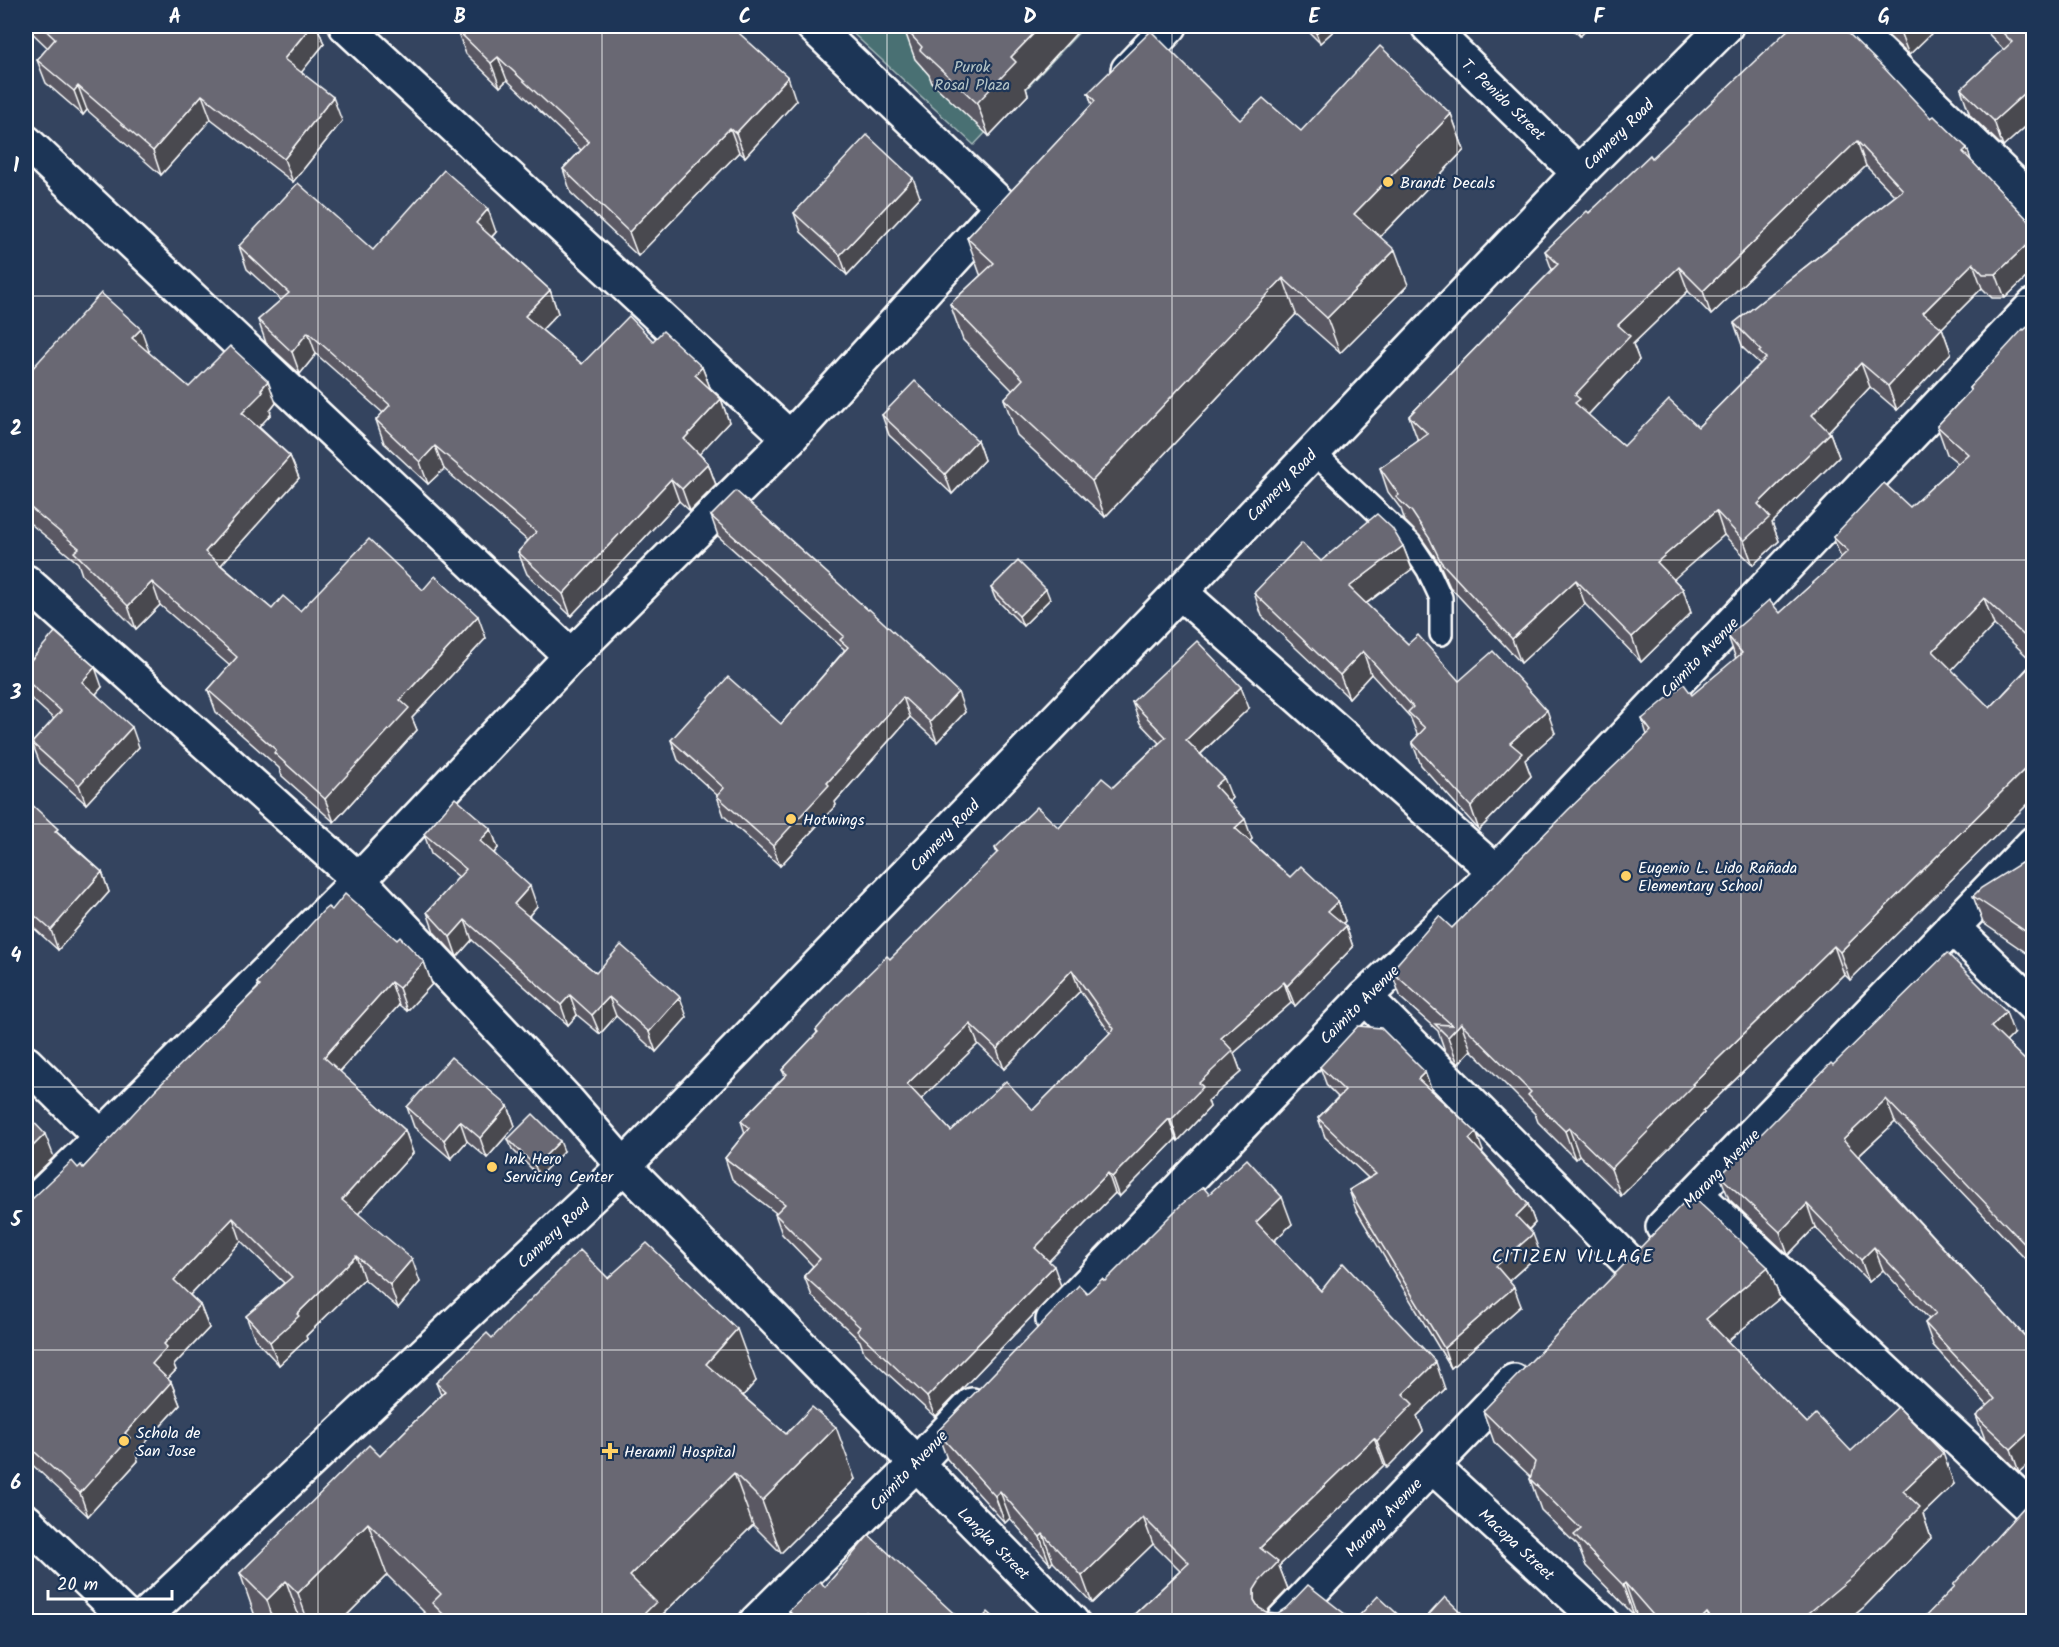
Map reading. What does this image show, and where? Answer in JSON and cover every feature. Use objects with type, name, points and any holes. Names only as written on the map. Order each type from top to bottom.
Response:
[{"type":"street","points":[[346,26],[790,438]]},
{"type":"street","points":[[813,26],[1002,206]]},
{"type":"street","points":[[1106,94],[1170,26]]},
{"type":"street","name":"T. Penido Street","points":[[1428,26],[1580,173]]},
{"type":"street","points":[[1852,26],[2034,203]]},
{"type":"street","name":"Cannery Road","points":[[140,1622],[624,1166],[1180,592],[1580,173],[1711,30]]},
{"type":"street","points":[[26,142],[571,656]]},
{"type":"street","points":[[26,1209],[359,880],[571,656],[790,438],[1026,180]]},
{"type":"street","name":"Caimito Avenue","points":[[1035,1339],[1365,997],[1496,872],[2034,305]]},
{"type":"street","name":"Langka Street","points":[[26,582],[359,880],[564,1098],[624,1166],[1072,1622]]},
{"type":"street","points":[[1180,592],[1496,872]]},
{"type":"street","name":"Marang Avenue","points":[[1604,1287],[2034,843]]},
{"type":"street","points":[[1952,927],[2034,1006]]},
{"type":"street","points":[[1365,997],[1629,1262]]},
{"type":"street","points":[[26,1064],[101,1137]]},
{"type":"street","points":[[1696,1194],[2025,1514]]},
{"type":"street","name":"Marang Avenue","points":[[1282,1622],[1531,1364]]},
{"type":"street","name":"Caimito Avenue","points":[[756,1622],[916,1464],[994,1382]]},
{"type":"street","name":"Macopa Street","points":[[1432,1466],[1602,1622]]},
{"type":"street","points":[[26,1521],[131,1622]]},
{"type":"lane","points":[[1313,452],[1410,543],[1428,570],[1441,598],[1441,634]]},
{"type":"green space","name":"Purok Rosal Plaza","points":[[845,26],[1085,26],[974,145]]},
{"type":"building","points":[[41,26],[252,26],[257,30],[261,26],[311,26],[284,59],[333,97],[284,159],[202,95],[153,151],[78,86],[74,91],[37,60],[55,39]]},
{"type":"building","points":[[462,26],[731,26],[788,77],[736,133],[730,128],[629,232],[563,169],[589,142],[498,57],[491,63],[457,30]]},
{"type":"building","points":[[903,26],[1041,26],[1011,57],[1016,62],[977,103],[920,50],[922,47]]},
{"type":"building","points":[[1309,26],[1324,26],[1316,33]]},
{"type":"building","points":[[1792,26],[1841,26],[1931,118],[1934,116],[1967,148],[1963,152],[2034,226],[2034,238],[1996,274],[1983,274],[1973,263],[1923,313],[1942,328],[1888,386],[1861,363],[1812,415],[1830,433],[1758,504],[1770,517],[1744,541],[1716,511],[1657,562],[1683,589],[1632,637],[1576,580],[1512,639],[1441,562],[1430,539],[1412,512],[1396,497],[1399,495],[1380,468],[1428,434],[1409,416],[1558,264],[1545,251],[1650,155],[1652,158]],"holes":[[[1857,141],[1903,190],[1734,323],[1766,358],[1698,427],[1669,400],[1624,446],[1575,403],[1580,399],[1575,395],[1630,336],[1618,325],[1679,267],[1703,291]]]},
{"type":"building","points":[[1996,26],[2034,26],[2034,103],[2025,93],[1994,121],[1961,89],[2012,42]]},
{"type":"building","points":[[1151,31],[1240,120],[1263,98],[1301,131],[1380,46],[1451,114],[1354,214],[1395,250],[1327,318],[1283,278],[1092,481],[1004,399],[1023,379],[950,304],[994,263],[967,238],[1095,101],[1088,93]]},
{"type":"building","points":[[867,135],[913,178],[840,255],[794,213]]},
{"type":"building","points":[[444,170],[488,209],[476,223],[550,290],[525,316],[582,364],[629,316],[653,341],[663,331],[702,367],[695,375],[721,399],[684,439],[708,463],[682,489],[671,479],[563,594],[518,552],[536,532],[435,446],[420,462],[376,420],[390,405],[308,332],[292,352],[258,320],[289,293],[239,246],[298,183],[373,250]]},
{"type":"building","points":[[101,293],[141,329],[132,338],[189,387],[230,346],[268,381],[261,389],[263,392],[242,413],[290,456],[205,552],[272,609],[283,596],[300,611],[369,539],[423,590],[435,576],[478,616],[400,700],[409,708],[325,799],[274,753],[276,750],[208,690],[237,657],[152,582],[128,606],[74,552],[79,548],[26,504],[26,367],[30,371]]},
{"type":"building","points":[[2034,321],[2034,645],[1984,598],[1933,651],[1990,708],[2034,662],[2034,760],[1840,952],[1834,946],[1692,1084],[1694,1085],[1611,1169],[1569,1128],[1565,1131],[1528,1095],[1531,1092],[1461,1023],[1448,1037],[1435,1024],[1452,1025],[1391,971],[1439,916],[1452,928],[1568,810],[1651,731],[1642,719],[1684,684],[1692,695],[1742,653],[1728,636],[1769,600],[1780,613],[1848,551],[1833,537],[1884,483],[1910,507],[1968,454],[1937,426],[2023,329]]},
{"type":"building","points":[[915,381],[977,440],[945,474],[882,415]]},
{"type":"building","points":[[736,491],[958,692],[930,722],[903,697],[827,783],[829,785],[773,846],[717,796],[724,788],[671,740],[728,677],[781,724],[848,647],[840,640],[844,636],[711,516]]},
{"type":"building","points":[[1377,514],[1392,528],[1403,546],[1349,587],[1408,644],[1418,635],[1459,681],[1493,651],[1547,710],[1510,743],[1522,753],[1471,807],[1412,742],[1425,728],[1408,712],[1413,707],[1363,651],[1340,675],[1254,593],[1302,543],[1321,561]]},
{"type":"building","points":[[1018,561],[1046,589],[1019,616],[991,588]]},
{"type":"building","points":[[55,632],[95,667],[82,682],[132,727],[79,785],[32,743],[61,711],[26,680],[26,666]]},
{"type":"building","points":[[1197,641],[1241,687],[1186,740],[1224,778],[1215,786],[1245,819],[1235,828],[1290,877],[1301,866],[1338,901],[1328,911],[1346,926],[1287,986],[1284,982],[1221,1038],[1233,1051],[1199,1083],[1203,1087],[1171,1120],[1169,1119],[1112,1177],[1108,1173],[1035,1248],[1054,1266],[927,1397],[857,1331],[860,1327],[804,1276],[820,1259],[775,1214],[785,1204],[725,1158],[749,1128],[741,1121],[787,1074],[782,1070],[818,1032],[816,1030],[839,1003],[887,956],[890,959],[998,852],[995,848],[1037,807],[1059,828],[1102,778],[1113,787],[1166,737],[1132,702]],"holes":[[[1072,970],[1114,1029],[1033,1110],[1006,1081],[951,1131],[907,1084],[970,1024],[997,1049]]]},
{"type":"building","points":[[455,798],[491,829],[480,841],[530,886],[514,904],[596,973],[621,945],[680,997],[649,1032],[609,997],[592,1015],[570,995],[561,1005],[465,920],[450,937],[427,912],[466,869],[424,834]]},
{"type":"building","points":[[28,801],[58,829],[55,831],[102,872],[51,930],[26,908],[26,803]]},
{"type":"building","points":[[2034,853],[2034,937],[1973,896],[1981,888]]},
{"type":"building","points":[[345,894],[397,940],[400,937],[424,962],[399,988],[391,982],[324,1057],[405,1130],[342,1200],[412,1259],[390,1285],[356,1256],[297,1314],[299,1316],[270,1342],[246,1316],[292,1277],[233,1218],[174,1280],[200,1305],[164,1344],[167,1347],[152,1364],[171,1382],[125,1433],[130,1438],[80,1493],[26,1444],[26,1203],[72,1161],[78,1168],[81,1165],[83,1168],[155,1090],[260,986],[257,983],[324,910],[328,907],[332,910]]},
{"type":"building","points":[[1947,953],[2006,1012],[1991,1027],[2034,1069],[2034,1254],[1886,1099],[1843,1140],[2034,1346],[2034,1428],[2011,1449],[1976,1416],[1995,1399],[1925,1323],[1936,1313],[1874,1247],[1861,1260],[1807,1204],[1780,1232],[1720,1176],[1831,1063],[1833,1065]]},
{"type":"building","points":[[1358,1026],[1381,1028],[1425,1072],[1418,1079],[1476,1132],[1469,1139],[1528,1204],[1516,1216],[1533,1234],[1496,1266],[1514,1287],[1444,1348],[1349,1190],[1376,1174],[1318,1118],[1345,1091],[1320,1067]]},
{"type":"building","points":[[451,1057],[508,1106],[480,1138],[460,1121],[444,1140],[407,1107]]},
{"type":"building","points":[[26,1114],[45,1134],[26,1153]]},
{"type":"building","points":[[533,1114],[560,1141],[535,1166],[508,1139]]},
{"type":"building","points":[[1247,1159],[1282,1197],[1256,1222],[1321,1291],[1343,1263],[1436,1362],[1403,1394],[1413,1404],[1377,1441],[1374,1438],[1260,1548],[1278,1562],[1259,1582],[1254,1590],[1254,1600],[1259,1608],[1268,1613],[1278,1613],[1286,1608],[1308,1585],[1354,1621],[1378,1596],[1406,1622],[1126,1622],[1189,1563],[1143,1517],[1082,1576],[1043,1534],[1040,1537],[1000,1491],[995,1496],[937,1432],[1079,1285],[1087,1293],[1102,1279],[1105,1281],[1182,1204],[1203,1187],[1209,1194]]},
{"type":"building","points":[[1691,1195],[1768,1267],[1706,1319],[1807,1423],[1816,1414],[1851,1451],[1898,1407],[1943,1453],[1903,1491],[1920,1507],[1853,1576],[1798,1622],[1714,1622],[1707,1613],[1698,1622],[1659,1622],[1625,1583],[1623,1585],[1574,1535],[1581,1529],[1530,1479],[1535,1462],[1483,1411]]},
{"type":"building","name":"Heramil Hospital","points":[[647,1243],[737,1329],[706,1364],[786,1434],[812,1407],[836,1427],[762,1501],[734,1473],[630,1576],[656,1602],[636,1622],[451,1622],[432,1603],[441,1594],[368,1523],[298,1593],[286,1581],[267,1600],[240,1573],[369,1445],[380,1456],[445,1391],[436,1383],[487,1333],[492,1338],[580,1250],[608,1278]]},
{"type":"building","points":[[2033,1505],[2034,1622],[1920,1622],[2025,1506]]},
{"type":"building","points":[[869,1535],[963,1622],[876,1622],[866,1612],[856,1622],[799,1622],[789,1611],[820,1581],[825,1587]]},
{"type":"building","points":[[1445,1597],[1471,1622],[1422,1622]]},
{"type":"building","points":[[988,1612],[999,1622],[979,1622]]},
{"type":"place","name":"Brandt Decals","points":[[1388,182]]},
{"type":"place","name":"Hotwings","points":[[791,819]]},
{"type":"place","name":"Eugenio L. Lido Rañada Elementary School","points":[[1626,876]]},
{"type":"place","name":"Ink Hero Servicing Center","points":[[492,1167]]},
{"type":"place","name":"Schola de San Jose","points":[[124,1441]]},
{"type":"place","name":"Heramil Hospital","points":[[610,1451]]},
{"type":"district","name":"CITIZEN VILLAGE","points":[[1573,1256]]}]
